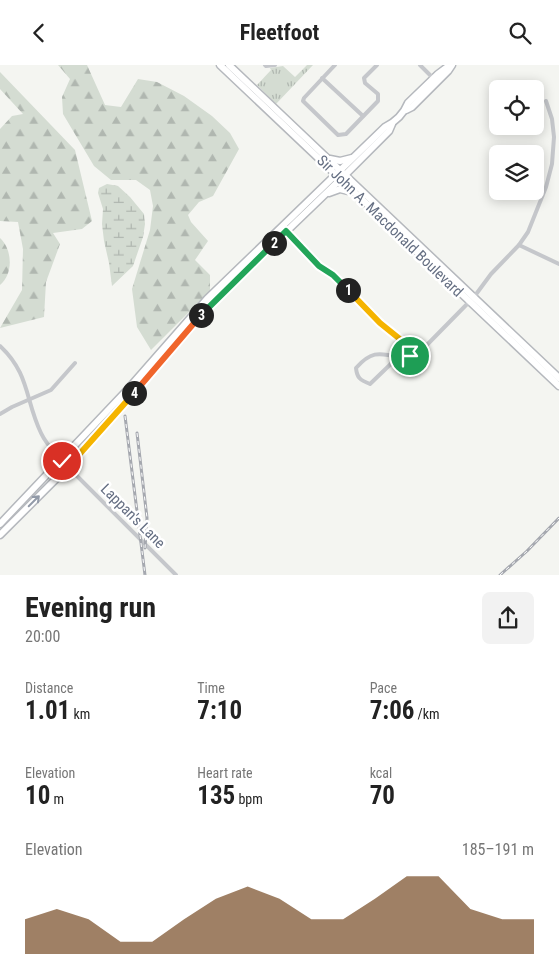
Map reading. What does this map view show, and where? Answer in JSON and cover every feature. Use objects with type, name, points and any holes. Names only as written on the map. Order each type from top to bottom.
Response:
[{"type":"main road","name":"Sir John A. Macdonald Boulevard","points":[[220,65],[338,172],[472,299],[559,386]]},
{"type":"main road","name":"Sir John A. Macdonald Boulevard","points":[[229,65],[327,157],[338,172]]},
{"type":"main road","points":[[0,535],[68,467],[211,304],[389,131],[392,124],[406,110],[408,103],[451,65]]},
{"type":"main road","points":[[0,524],[62,461],[207,299],[385,127],[392,124]]},
{"type":"main road","points":[[327,157],[340,161],[353,158]]},
{"type":"main road","name":"Sir John A. Macdonald Boulevard","points":[[343,177],[356,194],[559,378]]},
{"type":"main road","points":[[316,202],[331,191],[340,189],[356,194]]},
{"type":"street","points":[[265,65],[275,65]]},
{"type":"street","points":[[335,65],[303,101],[338,135],[346,134],[379,98],[378,94],[365,83],[364,78],[377,65]]},
{"type":"street","points":[[420,65],[435,80]]},
{"type":"street","points":[[322,78],[363,116]]},
{"type":"street","points":[[398,357],[370,384],[360,381],[356,368],[364,358],[375,354],[398,357],[416,356],[472,299],[491,274],[519,245],[533,220],[546,187],[552,164],[554,137],[552,119],[546,101]]},
{"type":"street","points":[[286,231],[319,266],[333,275],[380,323],[411,348],[416,356]]},
{"type":"street","points":[[519,245],[559,264]]},
{"type":"street","name":"Lappan's Lane","points":[[0,346],[8,353],[23,377],[40,433],[49,447],[176,575]]},
{"type":"street","points":[[0,414],[51,390],[75,363]]},
{"type":"green space","points":[[58,65],[87,65],[105,105],[121,107],[138,79],[157,82],[184,96],[212,116],[230,133],[239,149],[213,196],[199,202],[188,215],[191,222],[208,241],[195,260],[210,275],[210,291],[151,350],[137,327],[132,289],[150,230],[153,206],[150,190],[136,180],[111,180],[94,166],[63,114],[62,97],[70,79]]},
{"type":"green space","points":[[307,65],[313,65],[276,104],[257,85],[271,70],[270,68],[283,66],[295,77]]},
{"type":"green space","points":[[0,72],[75,150],[92,221],[82,229],[53,233],[60,244],[46,282],[44,317],[0,328],[22,290],[23,249],[18,222],[0,221],[0,129],[12,116],[23,114],[0,89]]},
{"type":"green space","points":[[107,184],[118,186],[130,197],[144,214],[145,224],[143,237],[133,266],[112,286],[102,224],[103,209],[98,193],[99,188]]},
{"type":"green space","points":[[0,238],[7,248],[10,261],[8,274],[0,285]]},
{"type":"railway","points":[[125,416],[145,575]]},
{"type":"railway","points":[[137,433],[147,518],[145,548]]},
{"type":"railway","points":[[500,575],[559,518]]},
{"type":"route","points":[[62,461],[68,467],[211,304],[286,231],[319,266],[333,275],[380,323],[411,348],[416,356],[410,356]]}]
